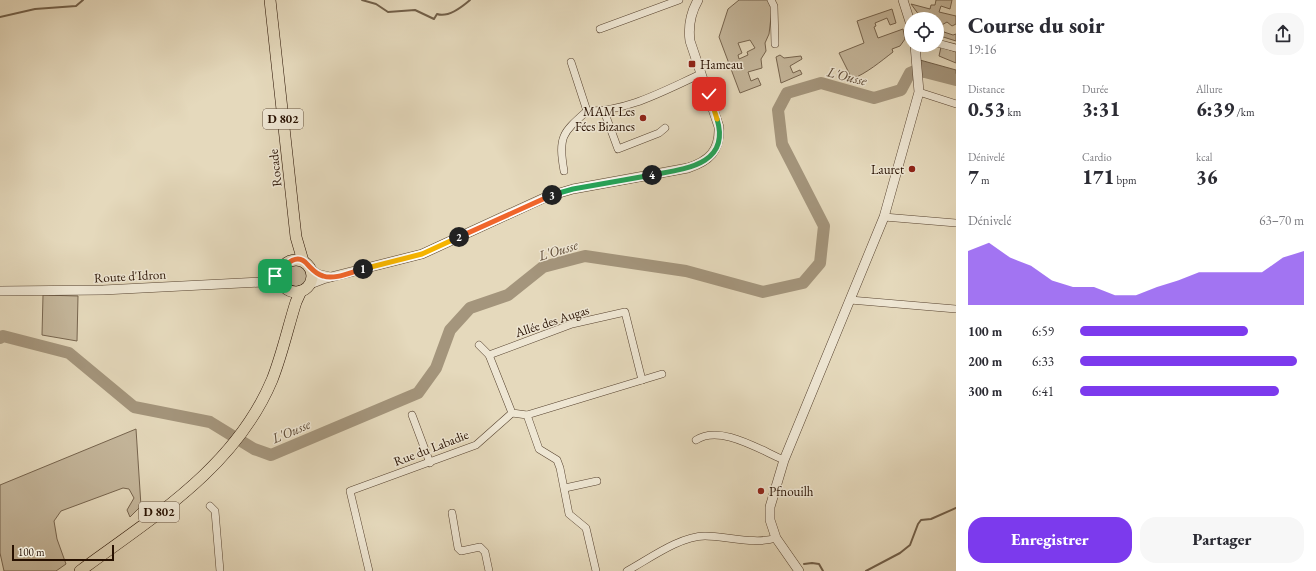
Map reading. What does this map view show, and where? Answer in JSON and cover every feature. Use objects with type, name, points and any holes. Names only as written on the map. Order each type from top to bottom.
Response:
[{"type":"main road","name":"Rocade","points":[[270,0],[296,237],[297,260]]},
{"type":"main road","points":[[297,260],[311,269],[312,280],[306,288],[296,292],[285,287],[280,270],[287,262],[297,260]]},
{"type":"main road","name":"D 802","points":[[285,287],[290,300],[288,329]]},
{"type":"main road","name":"D 802","points":[[80,571],[189,490],[234,443],[246,428],[272,380],[288,329],[306,288]]},
{"type":"street","points":[[600,29],[679,0]]},
{"type":"street","points":[[306,288],[331,278],[422,254],[546,197],[573,189],[688,168],[705,161],[715,148],[720,138],[719,127],[690,42],[689,30],[691,13],[698,0]]},
{"type":"street","points":[[770,0],[774,6],[776,44]]},
{"type":"street","points":[[903,0],[907,12]]},
{"type":"street","points":[[944,45],[956,48]]},
{"type":"street","points":[[799,571],[776,538],[770,520],[770,507],[784,460],[884,217],[919,92],[917,52]]},
{"type":"street","points":[[570,62],[587,111]]},
{"type":"street","points":[[564,171],[560,150],[562,136],[573,123],[587,111],[604,111],[638,102],[701,74]]},
{"type":"street","points":[[919,92],[956,104]]},
{"type":"street","points":[[604,111],[618,149],[659,133],[665,128]]},
{"type":"street","points":[[884,217],[956,223]]},
{"type":"street","points":[[311,269],[317,274],[331,278]]},
{"type":"street","name":"Route d'Idron","points":[[262,282],[275,276],[280,270]]},
{"type":"street","name":"Route d'Idron","points":[[0,291],[103,290],[262,282],[285,287]]},
{"type":"street","points":[[850,300],[956,309]]},
{"type":"street","name":"Allée des Augas","points":[[489,355],[572,324],[625,312],[642,380]]},
{"type":"street","points":[[479,345],[489,355],[512,413],[527,415],[662,374]]},
{"type":"street","name":"Rue du Labadie","points":[[369,571],[350,491],[476,445],[512,413]]},
{"type":"street","points":[[412,415],[430,463]]},
{"type":"street","points":[[527,415],[539,449],[556,460],[565,488],[569,514],[586,528],[596,571]]},
{"type":"street","points":[[696,440],[702,436],[724,434],[784,460]]},
{"type":"street","points":[[565,488],[597,481]]},
{"type":"street","points":[[210,506],[215,511],[220,571]]},
{"type":"street","points":[[452,513],[458,548],[461,551],[480,547],[485,552],[489,571]]},
{"type":"street","points":[[627,571],[677,544],[693,538],[705,536],[764,540],[776,538]]},
{"type":"shaded area","points":[[739,0],[768,0],[772,8],[769,34],[765,43],[766,51],[761,59],[762,68],[748,72],[751,81],[758,78],[761,85],[740,93],[719,37],[728,9]],"holes":[[[750,40],[755,48],[747,52],[748,55],[739,59],[738,55],[742,53],[738,43]]]},
{"type":"shaded area","points":[[936,0],[952,0],[950,9],[941,6],[939,12],[917,12],[911,4],[930,9],[931,5],[935,5]]},
{"type":"shaded area","points":[[892,9],[896,23],[890,25],[887,18],[875,23],[876,26],[874,27],[878,38],[903,29],[904,40],[900,46],[892,49],[893,52],[863,74],[852,79],[839,53],[864,43],[857,21]]},
{"type":"shaded area","points":[[944,13],[956,16],[956,24],[952,26],[947,22],[944,24]]},
{"type":"shaded area","points":[[944,32],[953,35],[956,34],[956,41],[944,37]]},
{"type":"shaded area","points":[[944,48],[956,52],[956,63],[939,56],[940,52],[944,52]]},
{"type":"shaded area","points":[[780,55],[784,58],[801,56],[802,59],[790,66],[793,73],[800,70],[802,74],[781,83],[776,57]]},
{"type":"shaded area","points":[[920,60],[956,70],[956,81],[940,76],[923,77]]},
{"type":"shaded area","points":[[292,264],[302,264],[309,271],[309,281],[302,288],[292,288],[285,281],[285,271]]},
{"type":"shaded area","points":[[43,295],[78,296],[77,341],[42,335]]},
{"type":"shaded area","points":[[136,429],[141,506],[130,517],[127,510],[134,498],[129,489],[123,488],[61,511],[54,521],[57,539],[66,564],[56,571],[4,571],[0,553],[0,485]]},
{"type":"waterway","points":[[0,17],[35,9],[76,6],[83,0]]},
{"type":"waterway","points":[[362,0],[376,4],[388,12],[415,10],[434,19],[437,14],[441,15],[450,13],[459,9],[470,0]]},
{"type":"waterway","name":"L'Ousse","points":[[0,338],[3,336],[69,353],[134,407],[210,422],[254,449],[271,455],[418,393],[436,368],[450,330],[470,308],[508,295],[543,267],[585,256],[686,271],[763,292],[803,283],[820,263],[824,226],[782,144],[778,110],[787,93],[821,83],[874,98],[901,90],[910,73],[917,70],[956,80]]},
{"type":"waterway","points":[[866,571],[900,553],[910,545],[921,520],[931,519],[956,508]]},
{"type":"waterway","points":[[804,564],[819,564],[823,571]]},
{"type":"place","name":"Hameau","points":[[692,64]]},
{"type":"place","name":"MAM Les Fées Bizanes","points":[[643,118]]},
{"type":"place","name":"Lauret","points":[[912,169]]},
{"type":"place","name":"Pfnouilh","points":[[761,491]]},
{"type":"route","points":[[275,276],[287,262],[297,260],[306,263],[317,274],[331,278],[422,254],[546,197],[573,189],[688,168],[697,165],[711,156],[720,138],[719,127],[709,94]]}]
